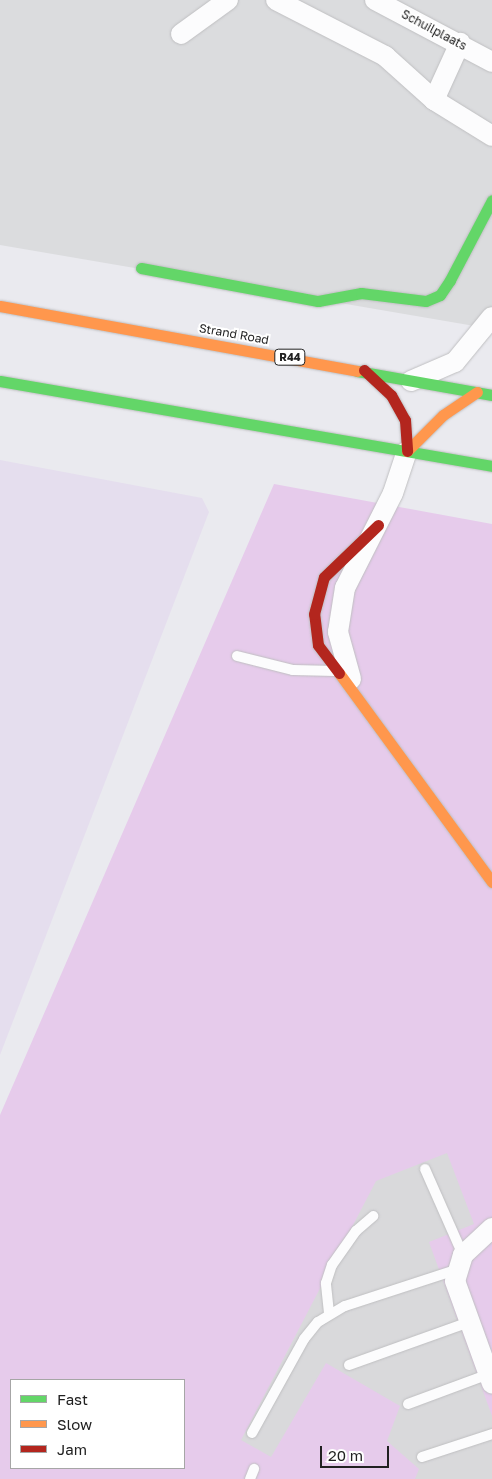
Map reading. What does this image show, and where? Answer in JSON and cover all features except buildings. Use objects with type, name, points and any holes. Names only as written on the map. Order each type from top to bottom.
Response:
[{"type":"main road","points":[[140,268],[318,301],[361,292],[426,301],[440,295],[450,280],[492,200]]},
{"type":"main road","name":"Strand Road","points":[[0,306],[364,370],[492,396]]},
{"type":"main road","points":[[364,370],[390,396],[405,420],[408,451]]},
{"type":"main road","points":[[0,381],[492,466]]},
{"type":"main road","points":[[408,451],[443,415],[477,392]]},
{"type":"main road","points":[[378,525],[332,566],[320,588],[315,634],[323,655],[355,690],[492,882]]},
{"type":"street","points":[[181,34],[228,0]]},
{"type":"street","points":[[276,0],[385,56],[434,100],[492,136]]},
{"type":"street","name":"Schuilplaats","points":[[375,0],[460,43],[492,62]]},
{"type":"street","points":[[434,100],[460,43]]},
{"type":"street","points":[[411,381],[456,362],[492,317]]},
{"type":"street","points":[[355,690],[338,645],[338,620],[352,568],[378,525],[408,451]]},
{"type":"street","points":[[490,1379],[458,1293],[459,1262],[492,1228]]},
{"type":"lane","points":[[237,656],[293,670],[338,671]]},
{"type":"lane","points":[[252,1433],[304,1339],[329,1313],[459,1262],[425,1170]]},
{"type":"lane","points":[[329,1313],[325,1290],[332,1265],[356,1231],[373,1216]]},
{"type":"lane","points":[[349,1365],[469,1322]]},
{"type":"lane","points":[[408,1404],[490,1379]]},
{"type":"lane","points":[[422,1457],[492,1434]]},
{"type":"lane","points":[[250,1479],[254,1469]]},
{"type":"shaded area","points":[[0,0],[492,0],[492,329],[0,245]]},
{"type":"shaded area","points":[[0,460],[202,498],[209,512],[0,1055]]},
{"type":"shaded area","points":[[274,484],[492,524],[492,1479],[0,1479],[0,1115]]},
{"type":"shaded area","points":[[447,1153],[474,1224],[429,1242],[492,1416],[492,1479],[415,1479],[419,1469],[387,1441],[400,1406],[326,1363],[271,1457],[241,1440],[376,1181]]},
{"type":"traffic: fast","points":[[141,268],[318,301],[361,293],[426,301],[440,295],[450,280],[492,200]]},
{"type":"traffic: fast","points":[[357,371],[492,395]]},
{"type":"traffic: fast","points":[[0,381],[492,466]]},
{"type":"traffic: slow","points":[[0,306],[357,371]]},
{"type":"traffic: slow","points":[[407,451],[443,415],[477,392]]},
{"type":"traffic: slow","points":[[339,673],[492,882]]},
{"type":"traffic: jam","points":[[364,370],[391,395],[405,420],[407,451]]},
{"type":"traffic: jam","points":[[339,673],[318,645],[314,614],[324,577],[378,525]]}]
